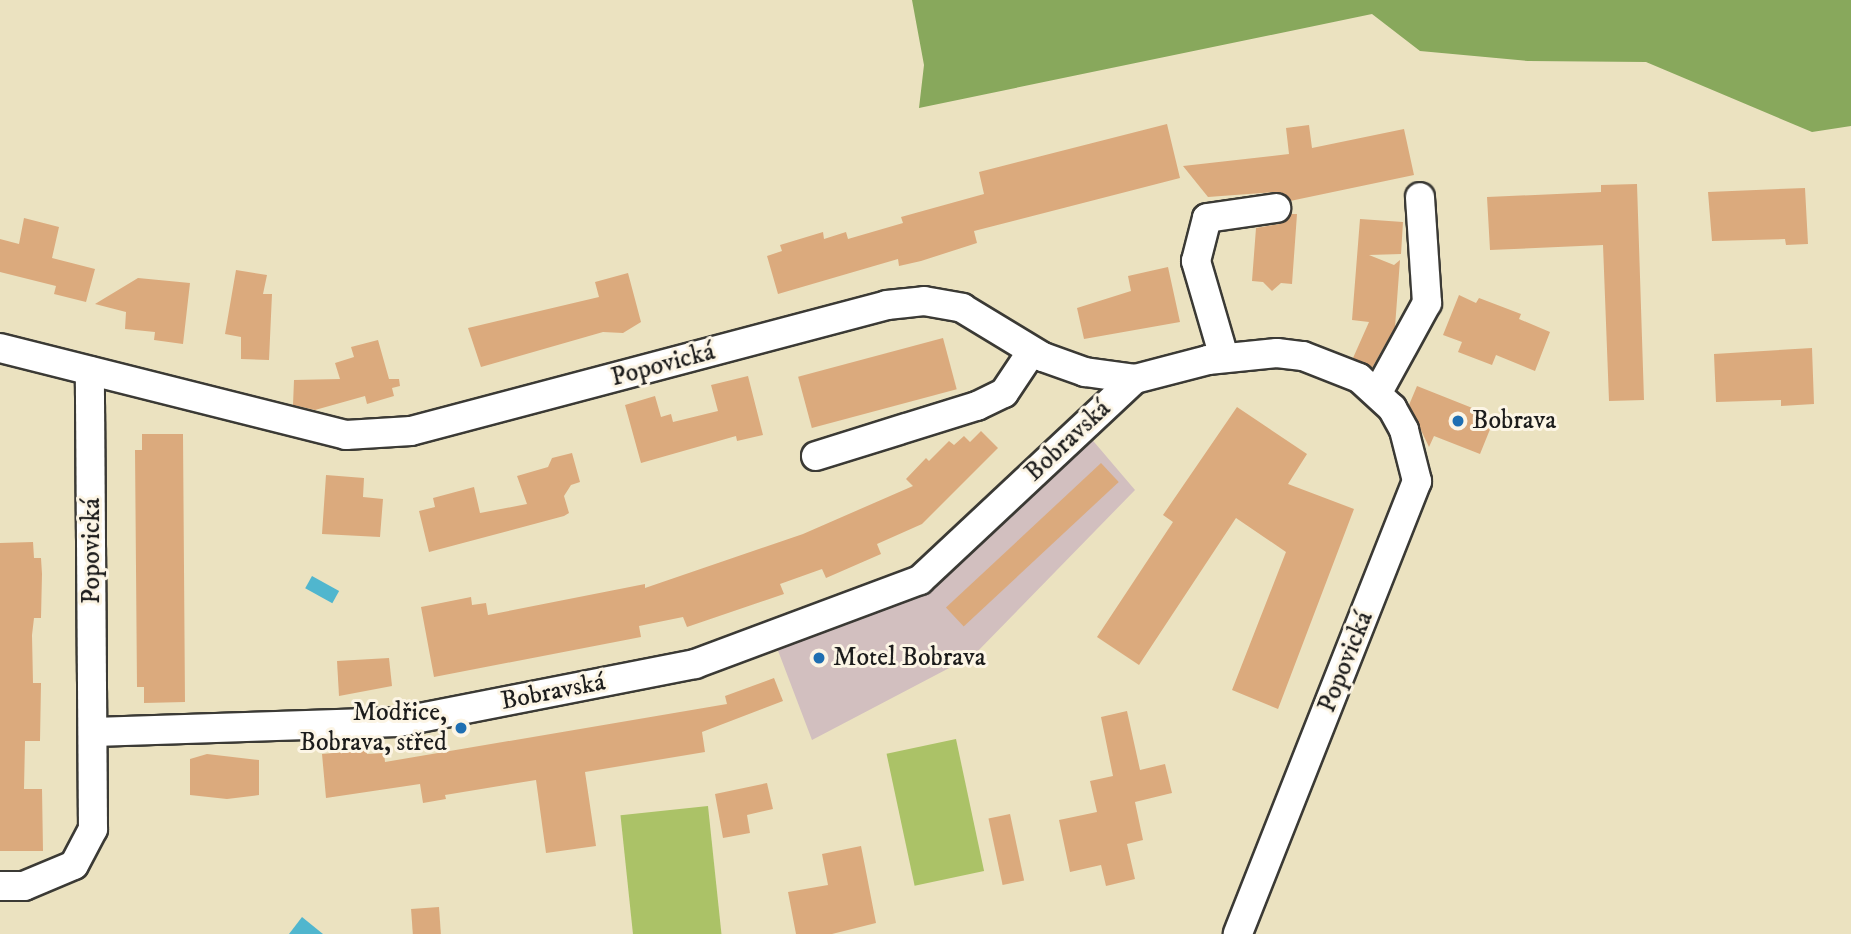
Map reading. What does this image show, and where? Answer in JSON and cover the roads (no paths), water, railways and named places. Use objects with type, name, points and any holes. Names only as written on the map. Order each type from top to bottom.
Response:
[{"type":"street","points":[[1378,392],[1427,303],[1420,197]]},
{"type":"street","points":[[1224,357],[1196,261],[1207,218],[1276,208]]},
{"type":"street","name":"Popovická","points":[[0,348],[346,435],[411,431],[907,302],[962,308],[1032,351],[1064,367],[1135,379],[1224,357],[1303,356],[1359,378],[1378,392],[1404,430],[1417,481],[1238,934]]},
{"type":"street","points":[[816,456],[977,406],[1004,393],[1032,351]]},
{"type":"street","name":"Popovická","points":[[90,370],[93,732]]},
{"type":"street","name":"Bobravská","points":[[93,732],[399,722],[695,664],[920,580],[1135,379]]},
{"type":"street","points":[[0,886],[24,886],[74,866],[93,829],[93,732]]},
{"type":"water","points":[[312,576],[339,591],[332,603],[305,588]]},
{"type":"water","points":[[302,917],[323,934],[289,934]]},
{"type":"place","name":"Bobrava","points":[[1458,421]]},
{"type":"place","name":"Motel Bobrava","points":[[819,658]]},
{"type":"place","name":"Modřice, Bobrava, střed","points":[[461,728]]}]
